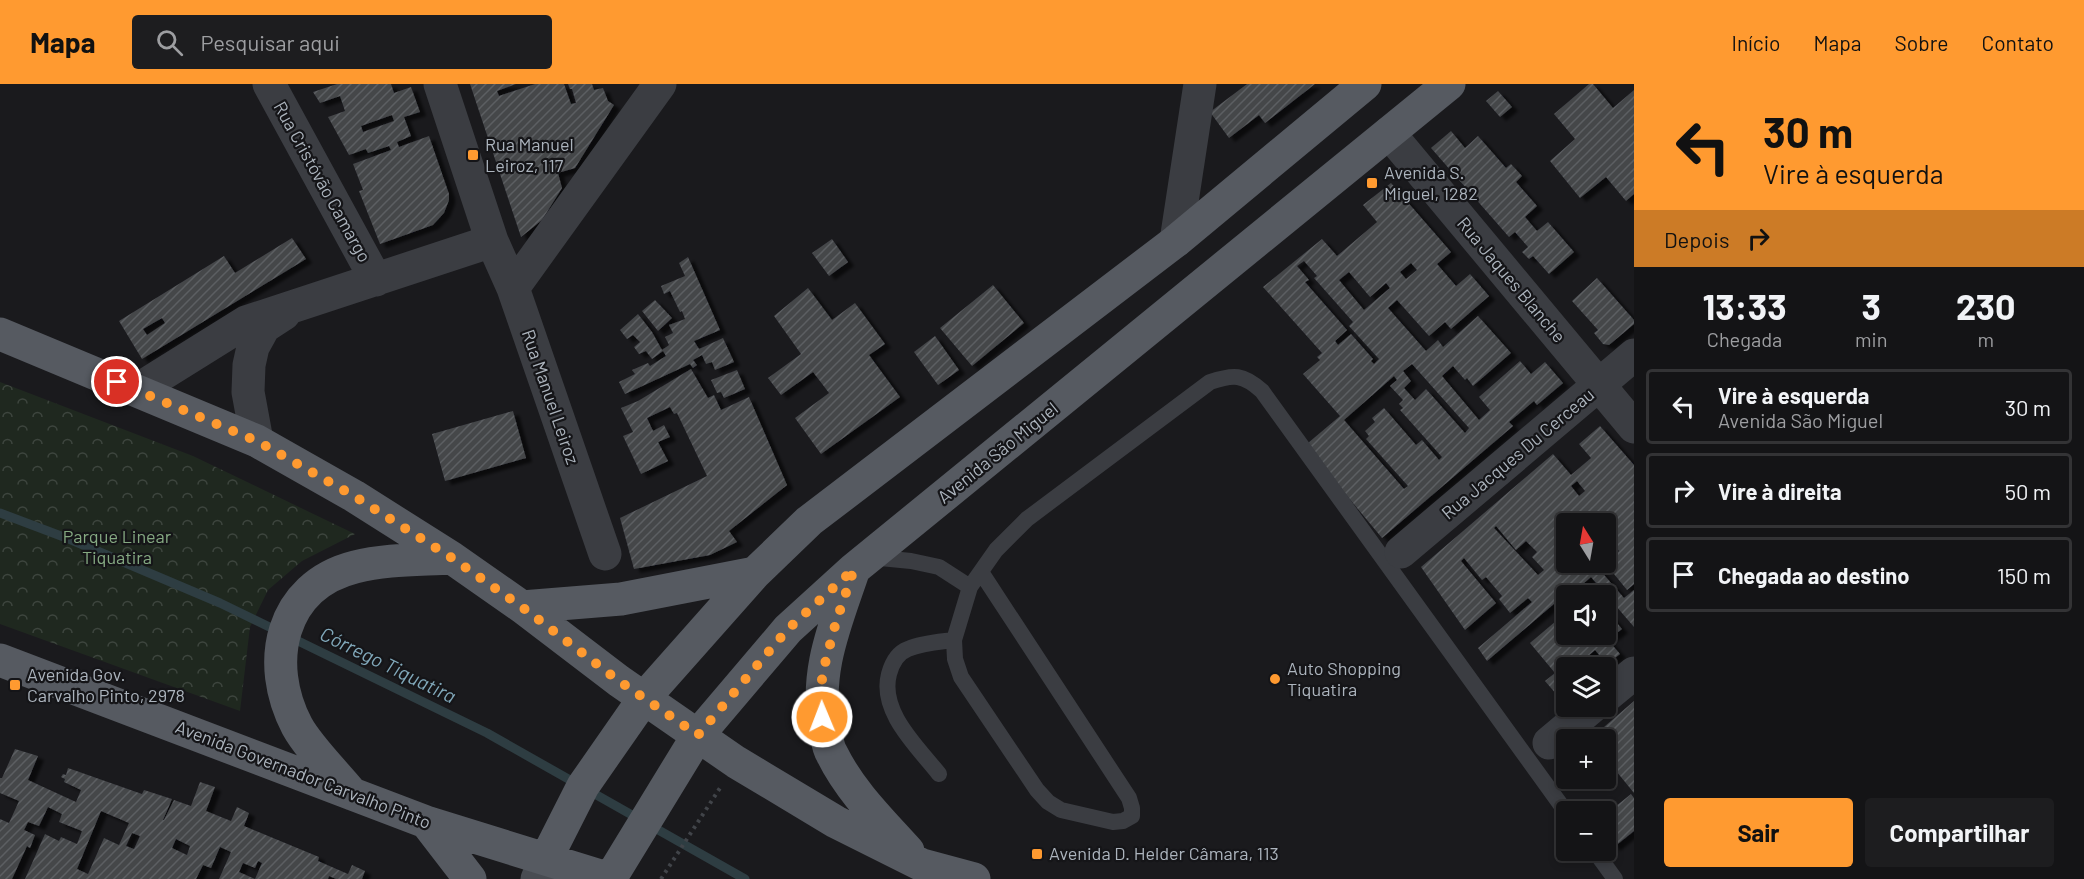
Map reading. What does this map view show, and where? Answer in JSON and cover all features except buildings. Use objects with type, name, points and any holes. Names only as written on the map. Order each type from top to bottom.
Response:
[{"type":"main road","points":[[541,869],[579,796],[645,697],[755,573],[809,521],[1176,241],[1365,84]]},
{"type":"main road","name":"Avenida São Miguel","points":[[610,879],[698,735],[788,629],[862,563],[1449,84]]},
{"type":"main road","points":[[0,334],[257,441],[354,496],[452,558],[522,607],[619,681],[736,762],[836,822],[922,865],[974,879]]},
{"type":"main road","points":[[353,794],[298,727],[287,702],[281,667],[282,639],[290,615],[305,595],[330,577],[355,567],[452,558]]},
{"type":"main road","points":[[862,563],[836,622],[822,675],[822,717],[830,752],[849,782],[922,865]]},
{"type":"main road","points":[[522,607],[621,599],[755,573]]},
{"type":"main road","name":"Avenida Governador Carvalho Pinto","points":[[0,660],[426,822],[541,869],[610,879]]},
{"type":"main road","points":[[426,822],[470,879]]},
{"type":"street","name":"Rua Cristóvão Camargo","points":[[269,84],[376,280]]},
{"type":"street","name":"Rua Manuel Leiroz","points":[[440,84],[492,241],[513,288],[605,554]]},
{"type":"street","points":[[513,288],[660,84]]},
{"type":"street","points":[[1176,241],[1200,84]]},
{"type":"street","name":"Rua Jaques Blanche","points":[[1389,133],[1634,427]]},
{"type":"street","points":[[137,390],[246,322],[492,241]]},
{"type":"street","points":[[257,441],[248,392],[249,365],[254,347],[264,327],[296,306]]},
{"type":"street","name":"Rua Jacques Du Cerceau","points":[[1401,552],[1634,355]]},
{"type":"street","points":[[1616,688],[1634,673]]},
{"type":"street","points":[[1549,743],[1580,717]]},
{"type":"lane","points":[[981,572],[1129,798],[1132,816],[1123,821],[1113,822],[1061,810],[1048,802],[1037,790],[961,677],[954,640],[970,587],[996,550],[1027,519],[1210,382],[1238,376],[1251,381],[1262,391],[1558,801]]},
{"type":"lane","points":[[862,563],[911,561],[939,567],[970,587]]},
{"type":"lane","points":[[939,774],[899,723],[890,703],[888,680],[892,662],[906,650],[925,644],[954,640]]},
{"type":"lane","points":[[1602,861],[1615,879]]},
{"type":"path","points":[[661,879],[723,783]]},
{"type":"green space","name":"Parque Linear Tiquatira","points":[[0,382],[193,456],[355,534],[302,561],[268,590],[250,627],[240,711],[0,624]]},
{"type":"waterway","name":"Córrego Tiquatira","points":[[0,513],[69,539],[220,603],[487,733],[745,879]]},
{"type":"place","name":"Rua Manuel Leiroz, 117","points":[[473,155]]},
{"type":"place","name":"Avenida S. Miguel, 1282","points":[[1372,183]]},
{"type":"place","name":"Auto Shopping Tiquatira","points":[[1275,679]]},
{"type":"place","name":"Avenida Gov. Carvalho Pinto, 2978","points":[[15,685]]},
{"type":"place","name":"Avenida D. Helder Câmara, 113","points":[[1037,854]]},
{"type":"route","points":[[117,382],[257,441],[354,496],[452,558],[522,607],[619,681],[698,735],[788,629],[854,569],[836,622],[822,675],[822,717]]}]
